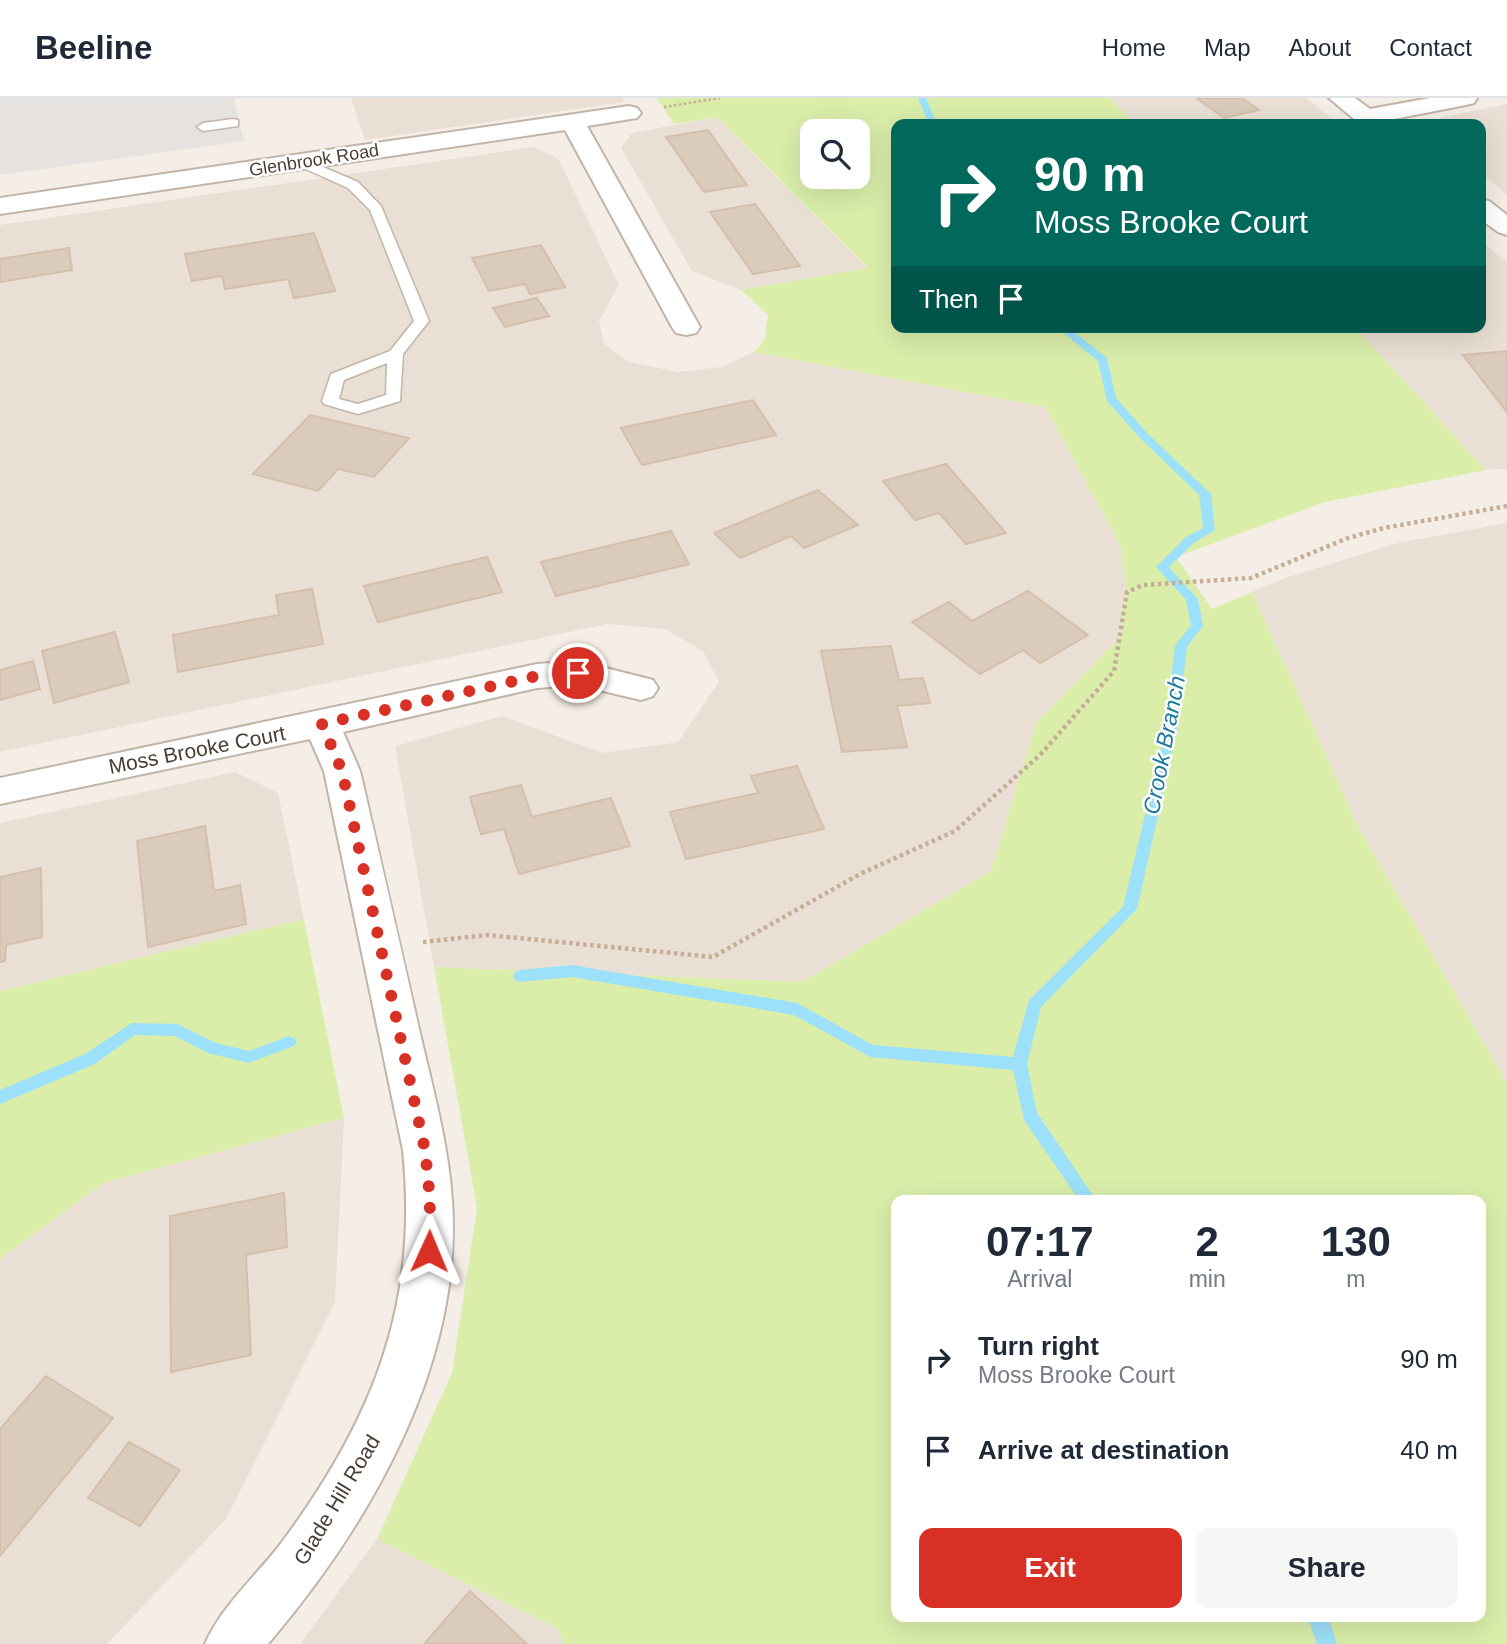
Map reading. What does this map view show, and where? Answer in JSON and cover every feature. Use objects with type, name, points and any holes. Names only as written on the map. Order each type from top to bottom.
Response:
[{"type":"street","points":[[1340,98],[1368,119]]},
{"type":"street","points":[[1379,119],[1466,98]]},
{"type":"street","name":"Glenbrook Road","points":[[0,206],[629,113]]},
{"type":"street","points":[[573,123],[686,327]]},
{"type":"street","points":[[1486,211],[1507,227]]},
{"type":"street","name":"Moss Brooke Court","points":[[0,791],[537,676],[578,673],[641,688]]},
{"type":"street","name":"Glade Hill Road","points":[[232,1644],[276,1596],[320,1535],[352,1484],[383,1423],[406,1363],[421,1306],[429,1251],[430,1199],[425,1150],[342,771],[322,724]]},
{"type":"lane","points":[[203,127],[233,123]]},
{"type":"lane","points":[[302,162],[353,185],[376,209],[422,321],[395,354],[337,377],[330,401],[358,410],[394,398],[395,354]]},
{"type":"path","points":[[629,113],[720,98]]},
{"type":"path","points":[[382,952],[431,940],[487,935],[713,957],[860,874],[955,831],[1040,755],[1114,671],[1127,592],[1143,585],[1251,578],[1348,538],[1384,528],[1507,506]]},
{"type":"shaded area","points":[[0,98],[234,98],[244,141],[0,175]]},
{"type":"shaded area","points":[[351,98],[622,98],[624,102],[365,140]]},
{"type":"shaded area","points":[[1110,98],[1306,98],[1332,119],[1129,119]]},
{"type":"shaded area","points":[[1507,104],[1507,195],[1486,176],[1486,119],[1440,119]]},
{"type":"shaded area","points":[[717,117],[868,269],[741,290],[692,271],[621,148],[632,133]]},
{"type":"shaded area","points":[[534,147],[558,158],[619,285],[599,321],[604,344],[629,362],[678,372],[722,367],[754,352],[1045,407],[1120,545],[1127,592],[1121,616],[1122,635],[1036,724],[991,871],[802,982],[434,967],[395,746],[502,716],[603,753],[678,742],[719,682],[703,651],[665,629],[607,624],[0,752],[0,225]]},
{"type":"shaded area","points":[[1486,245],[1507,262],[1507,469],[1486,470],[1360,333],[1486,333]]},
{"type":"shaded area","points":[[1507,523],[1507,1083],[1359,828],[1252,592],[1282,579],[1398,543]]},
{"type":"shaded area","points":[[235,772],[278,793],[304,919],[0,991],[0,823]]},
{"type":"shaded area","points":[[344,1118],[335,1302],[226,1519],[107,1644],[0,1644],[0,1259],[104,1183]]},
{"type":"shaded area","points":[[377,1539],[558,1629],[563,1644],[300,1644]]},
{"type":"green space","points":[[657,98],[1110,98],[1129,119],[891,119],[891,333],[1360,333],[1486,470],[1325,502],[1176,557],[1212,609],[1252,592],[1359,828],[1507,1083],[1507,1644],[563,1644],[558,1629],[377,1539],[452,1373],[477,1208],[434,967],[802,982],[991,871],[1036,723],[1122,635],[1121,616],[1127,592],[1120,545],[1045,407],[754,352],[764,341],[768,315],[741,290],[868,268],[717,117],[674,124]]},
{"type":"green space","points":[[304,919],[344,1118],[104,1183],[0,1259],[0,991]]},
{"type":"building","points":[[1196,98],[1242,98],[1259,110],[1224,118]]},
{"type":"building","points":[[708,130],[747,185],[704,192],[666,137]]},
{"type":"building","points":[[755,204],[800,266],[753,274],[710,212]]},
{"type":"building","points":[[314,233],[335,291],[294,298],[288,279],[225,289],[222,276],[192,281],[185,254]]},
{"type":"building","points":[[541,245],[565,287],[530,294],[525,284],[489,291],[472,258]]},
{"type":"building","points":[[69,248],[72,270],[0,282],[0,259]]},
{"type":"building","points":[[537,298],[549,316],[505,327],[493,308]]},
{"type":"building","points":[[1507,351],[1507,412],[1463,355]]},
{"type":"building","points":[[753,400],[776,435],[642,465],[621,428]]},
{"type":"building","points":[[310,415],[409,438],[374,477],[338,469],[318,491],[253,474]]},
{"type":"building","points":[[946,464],[1006,533],[966,544],[939,513],[915,520],[883,481]]},
{"type":"building","points":[[818,490],[858,525],[804,548],[791,536],[740,558],[714,533]]},
{"type":"building","points":[[671,531],[689,564],[556,596],[541,562]]},
{"type":"building","points":[[487,557],[502,592],[378,622],[364,586]]},
{"type":"building","points":[[312,589],[323,644],[178,672],[173,635],[279,615],[276,595]]},
{"type":"building","points":[[1028,591],[1088,635],[1040,663],[1023,650],[980,674],[912,622],[949,602],[972,621]]},
{"type":"building","points":[[115,632],[129,682],[54,703],[42,651]]},
{"type":"building","points":[[891,646],[899,680],[923,678],[930,703],[897,706],[907,747],[842,752],[821,651]]},
{"type":"building","points":[[33,661],[40,689],[0,700],[0,670]]},
{"type":"building","points":[[797,766],[824,829],[686,859],[670,812],[758,793],[751,776]]},
{"type":"building","points":[[521,785],[532,817],[611,798],[630,846],[519,874],[504,829],[481,834],[470,797]]},
{"type":"building","points":[[205,826],[214,891],[240,885],[246,924],[148,947],[137,841]]},
{"type":"building","points":[[41,868],[42,937],[6,945],[5,961],[0,962],[0,877]]},
{"type":"building","points":[[284,1193],[287,1247],[246,1255],[251,1355],[171,1372],[170,1216]]},
{"type":"building","points":[[46,1376],[113,1418],[0,1556],[0,1429]]},
{"type":"building","points":[[129,1442],[180,1470],[140,1526],[88,1498]]},
{"type":"building","points":[[470,1591],[527,1644],[424,1644]]},
{"type":"waterway","name":"Crook Branch","points":[[922,98],[931,119]]},
{"type":"waterway","name":"Crook Branch","points":[[1019,1064],[1034,1004],[1130,909],[1171,731],[1181,646],[1197,626],[1192,599],[1162,567],[1190,540],[1209,530],[1205,494],[1144,436],[1111,399],[1103,360],[1069,333]]},
{"type":"waterway","points":[[520,976],[572,971],[797,1009],[870,1051],[1019,1064]]},
{"type":"waterway","points":[[0,1097],[90,1059],[132,1029],[177,1030],[213,1049],[249,1057],[289,1042]]},
{"type":"waterway","name":"Crook Branch","points":[[1019,1064],[1030,1115],[1085,1195]]},
{"type":"waterway","name":"Crook Branch","points":[[1320,1622],[1327,1644]]},
{"type":"route","points":[[429,1251],[430,1199],[425,1150],[342,771],[322,724],[537,676],[578,673]]}]
